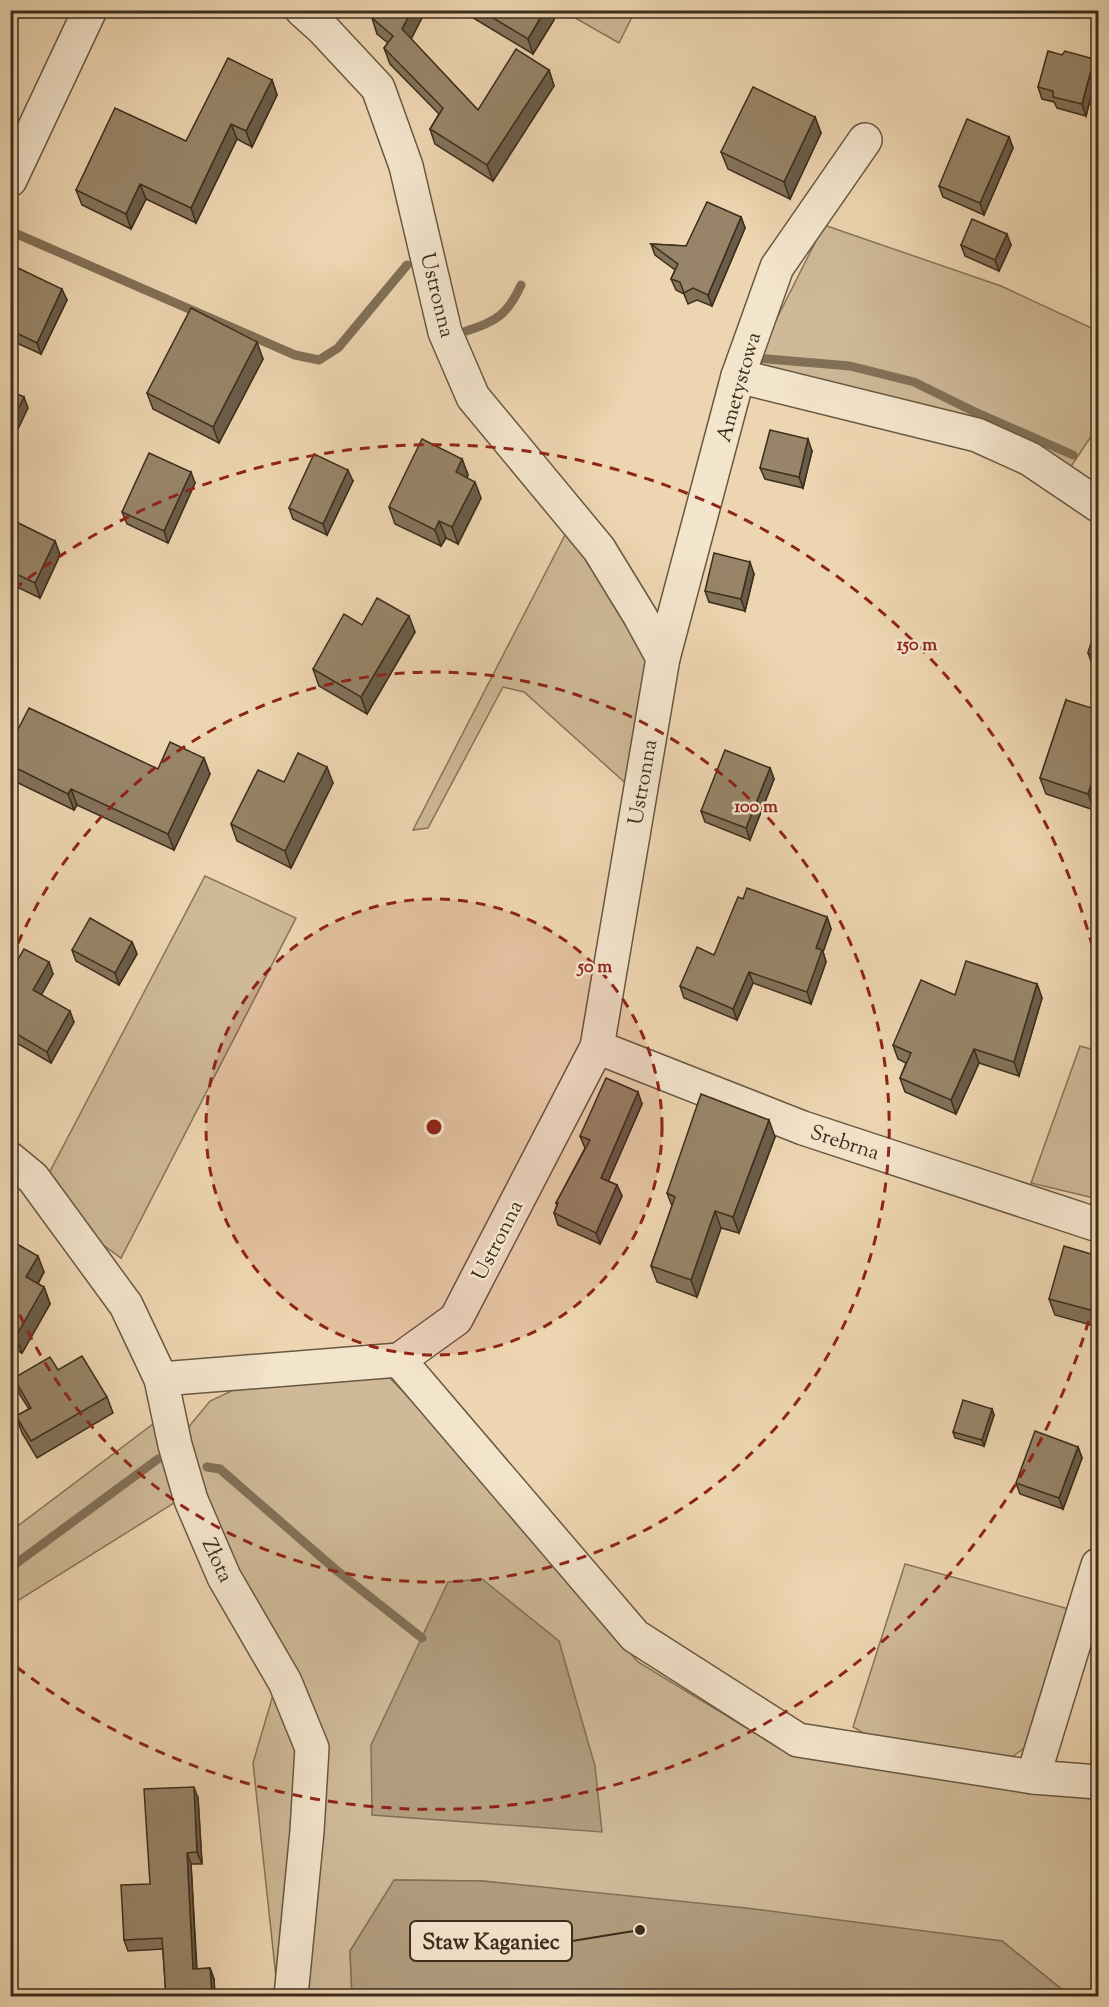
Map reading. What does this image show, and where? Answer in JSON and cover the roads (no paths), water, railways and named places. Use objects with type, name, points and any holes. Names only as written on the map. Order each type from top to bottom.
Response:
[{"type":"street","points":[[10,180],[90,10]]},
{"type":"street","name":"Ustronna","points":[[302,10],[378,88],[406,166],[445,332],[473,396],[599,549],[663,657],[597,1047],[456,1319],[399,1360]]},
{"type":"street","name":"Ametystowa","points":[[663,657],[738,376],[777,267],[865,140]]},
{"type":"street","points":[[738,376],[977,435],[1030,459],[1098,505]]},
{"type":"street","name":"Srebrna","points":[[597,1047],[803,1128],[1098,1225]]},
{"type":"street","name":"Złota","points":[[10,1159],[33,1178],[126,1305],[162,1379],[175,1445],[191,1500],[224,1577],[285,1682],[312,1749],[307,1831],[291,1996]]},
{"type":"street","points":[[162,1379],[399,1360],[635,1636],[798,1740],[1033,1777],[1098,1782]]},
{"type":"street","points":[[1033,1777],[1098,1565]]},
{"type":"waterway","points":[[10,231],[295,355],[319,360],[338,348],[407,265]]},
{"type":"waterway","points":[[466,331],[500,316],[511,303],[521,285]]},
{"type":"waterway","points":[[757,358],[850,366],[914,382],[1073,455]]},
{"type":"waterway","points":[[10,1568],[158,1459]]},
{"type":"waterway","points":[[207,1467],[220,1469],[336,1570],[422,1638]]},
{"type":"place","name":"Staw Kaganiec","points":[[640,1930]]}]
